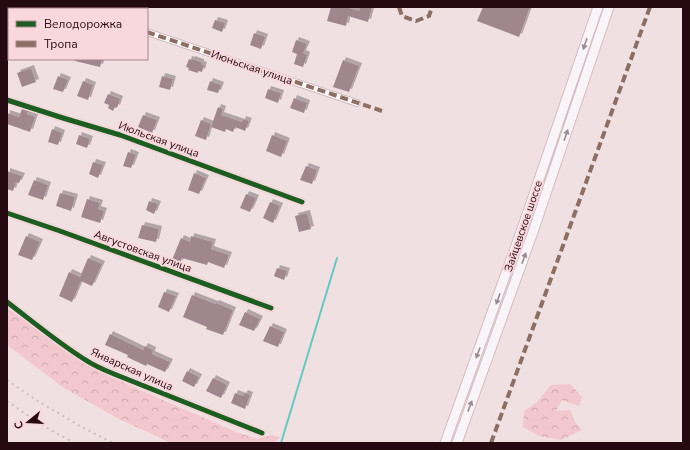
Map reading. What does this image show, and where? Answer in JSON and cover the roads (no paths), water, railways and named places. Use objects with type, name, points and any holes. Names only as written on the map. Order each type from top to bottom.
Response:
[{"type":"main road","name":"Зайцевское шоссе","points":[[445,443],[523,226],[598,7]]},
{"type":"main road","name":"Зайцевское шоссе","points":[[457,443],[533,232],[609,7]]},
{"type":"street","name":"Июньская улица","points":[[148,32],[357,103]]},
{"type":"street","name":"Июльская улица","points":[[7,100],[120,135],[302,202]]},
{"type":"street","name":"Августовская улица","points":[[7,213],[271,308]]},
{"type":"street","name":"Январская улица","points":[[7,302],[51,336],[91,363],[114,374],[262,433]]},
{"type":"waterway","points":[[281,443],[337,258]]},
{"type":"railway","points":[[7,380],[36,400],[80,426],[113,443]]},
{"type":"railway","points":[[7,401],[37,422],[74,443]]}]
